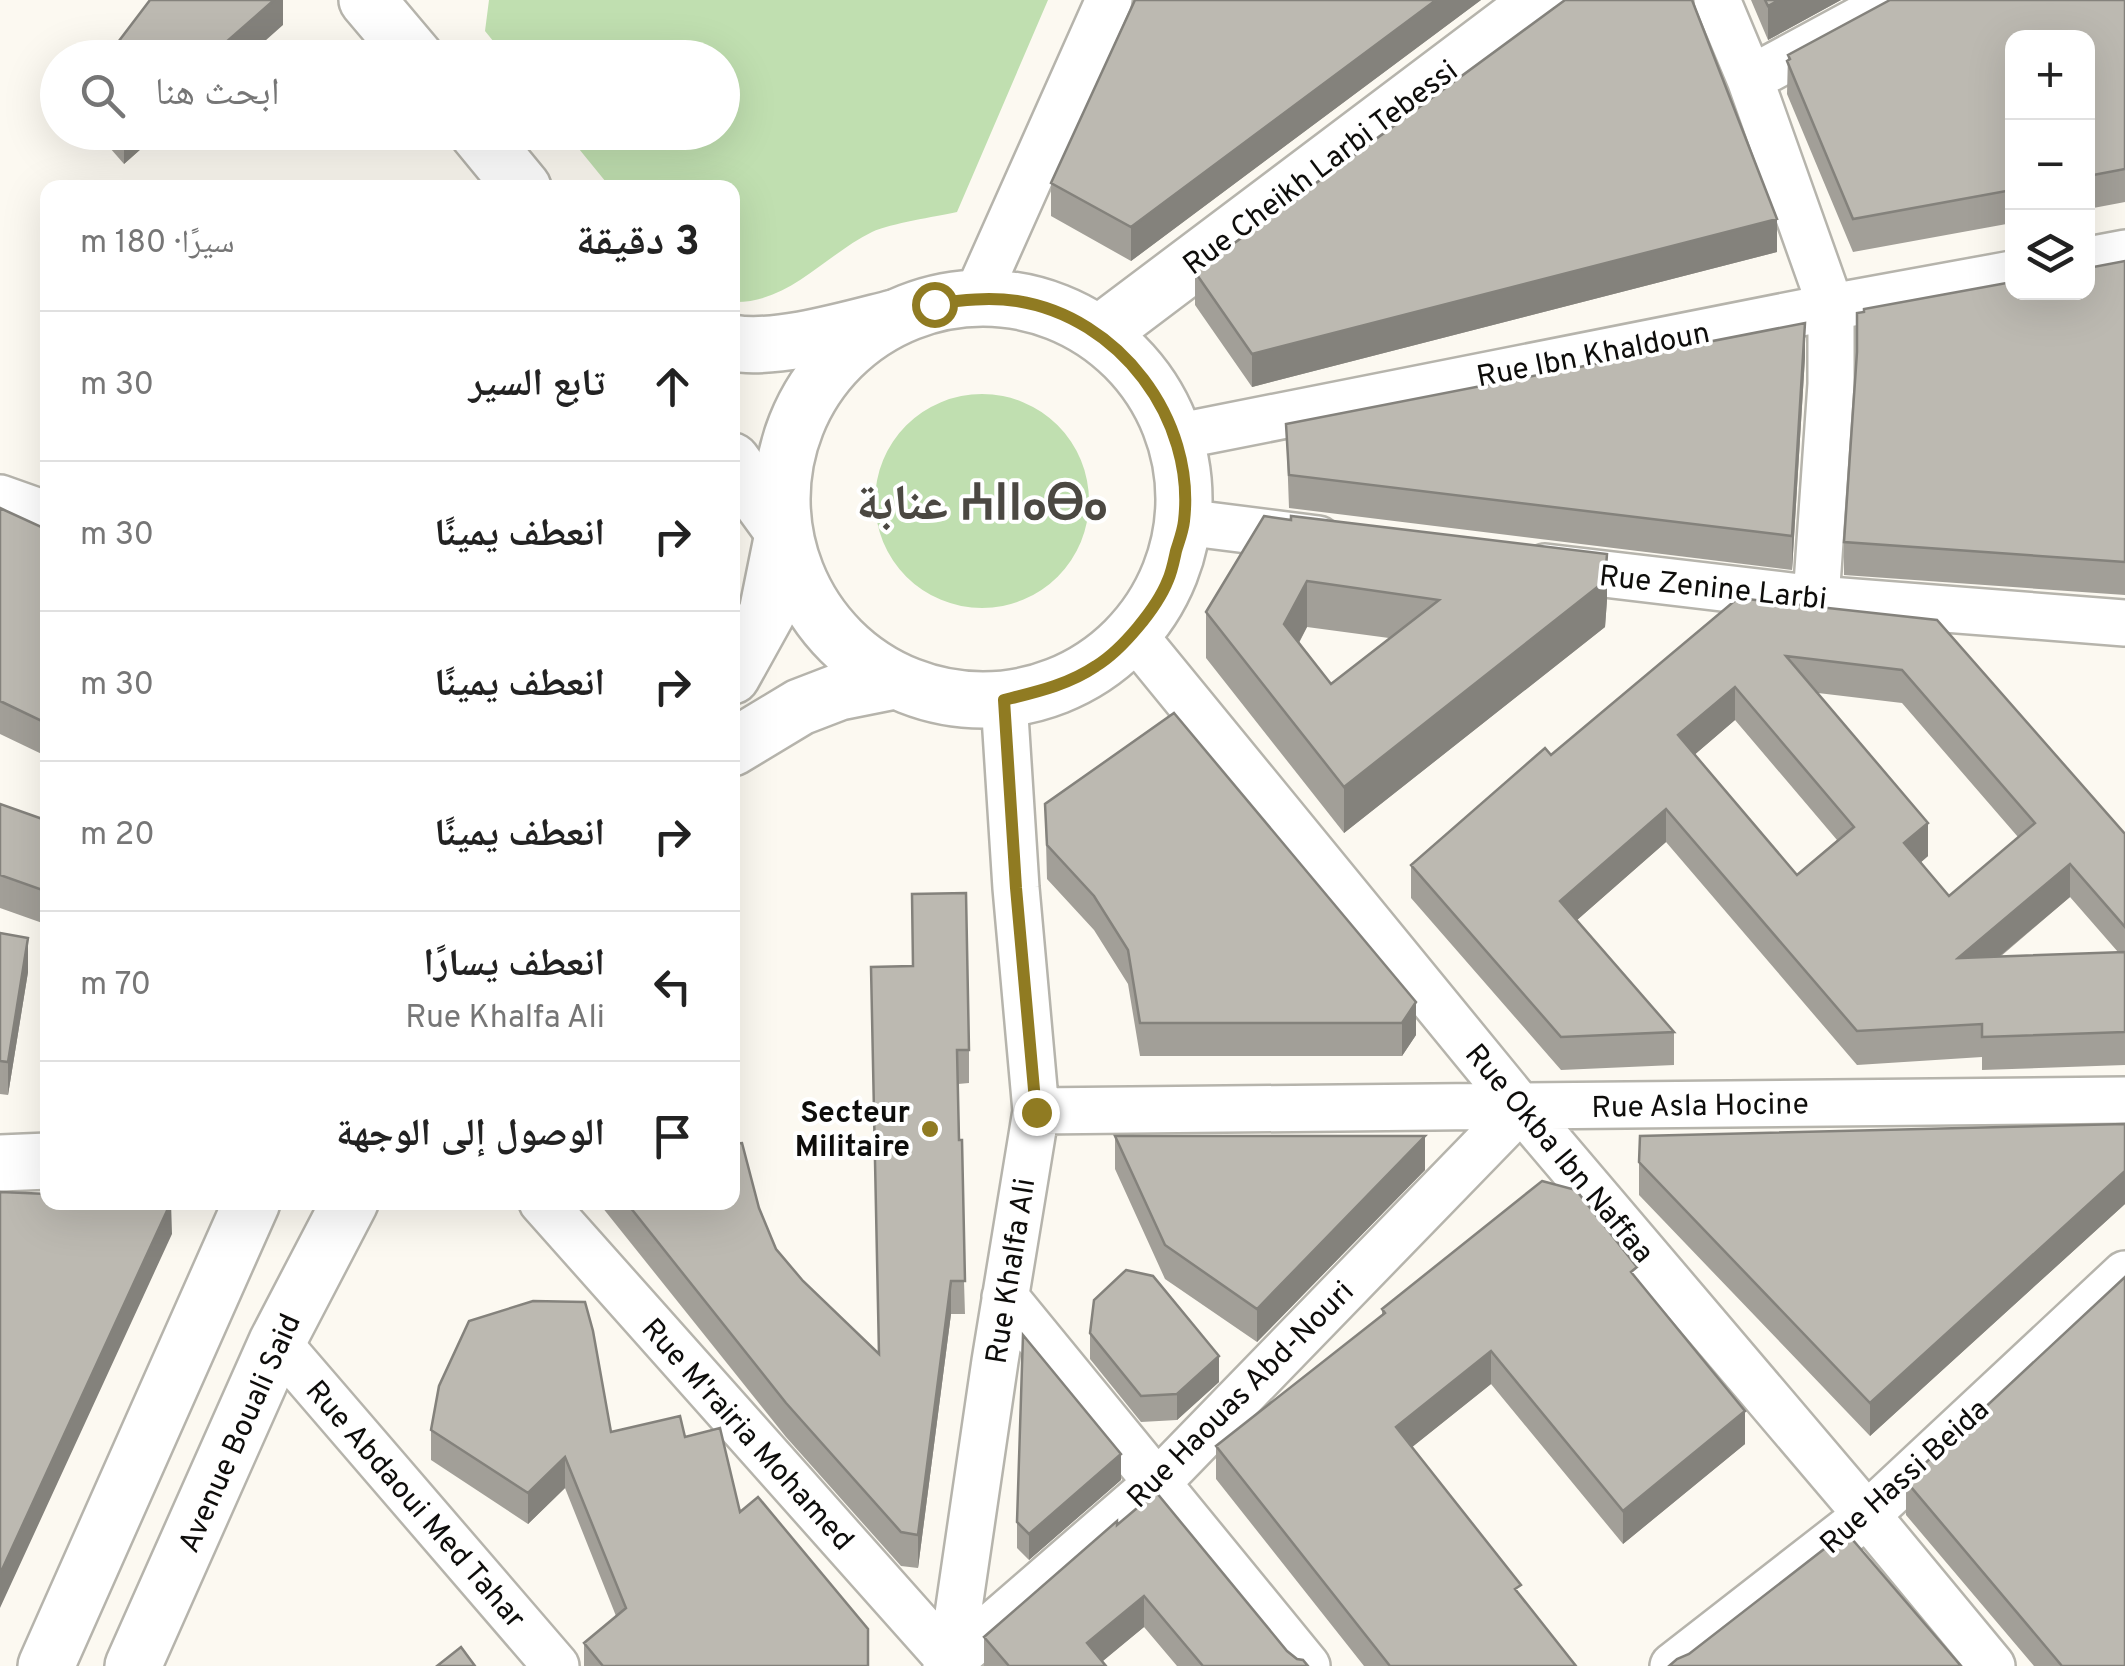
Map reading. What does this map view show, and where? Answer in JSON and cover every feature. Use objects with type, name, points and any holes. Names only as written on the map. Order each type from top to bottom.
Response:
[{"type":"main road","points":[[367,0],[401,40]]},
{"type":"main road","points":[[417,40],[427,0]]},
{"type":"main road","name":"Rue Cheikh Larbi Tebessi","points":[[1099,334],[1542,0]]},
{"type":"main road","points":[[492,150],[517,180]]},
{"type":"main road","points":[[740,345],[752,347],[823,335],[934,304],[976,298],[1019,301],[1060,313],[1099,334],[1131,363],[1158,397],[1175,437],[1184,479],[1184,522],[1168,582],[1134,634],[1096,666],[1052,688],[1004,700],[948,698],[894,681],[842,644],[803,592],[783,531],[740,472]]},
{"type":"main road","points":[[740,662],[767,613],[783,531],[783,468],[803,406],[842,355],[894,318]]},
{"type":"main road","points":[[740,743],[800,707],[839,692],[894,681]]},
{"type":"main road","points":[[0,1163],[40,1161]]},
{"type":"main road","points":[[46,1666],[248,1210]]},
{"type":"main road","name":"Avenue Bouali Said","points":[[133,1666],[269,1325],[305,1210]]},
{"type":"main road","name":"Avenue Bouali Said","points":[[179,1515],[328,1210]]},
{"type":"main road","name":"Avenue Bouali Said","points":[[269,1325],[345,1210]]},
{"type":"street","points":[[976,298],[1108,0]]},
{"type":"street","points":[[1717,0],[1750,79],[1831,307],[1831,384],[1816,599]]},
{"type":"street","points":[[1750,79],[1896,0]]},
{"type":"street","points":[[2095,259],[2125,254]]},
{"type":"street","name":"Rue Ibn Khaldoun","points":[[1175,437],[2005,275]]},
{"type":"street","points":[[0,498],[40,512]]},
{"type":"street","points":[[1184,522],[1357,544]]},
{"type":"street","name":"Rue Zenine Larbi","points":[[1511,563],[1816,599],[2125,623]]},
{"type":"street","name":"Rue Okba Ibn Naffaa","points":[[1134,634],[1521,1108],[1992,1666]]},
{"type":"street","name":"Rue Khalfa Ali","points":[[951,1665],[1036,1112],[1004,700]]},
{"type":"street","name":"Rue Asla Hocine","points":[[1036,1112],[2125,1100]]},
{"type":"street","name":"Rue Haouas Abd-Nouri","points":[[951,1665],[1157,1484],[1521,1108]]},
{"type":"street","name":"Rue M'rairia Mohamed","points":[[549,1210],[951,1665]]},
{"type":"street","name":"Rue Hassi Beida","points":[[1673,1666],[1867,1515],[2125,1274]]},
{"type":"street","points":[[1006,1297],[1306,1666]]},
{"type":"street","name":"Rue Abdaoui Med Tahar","points":[[269,1325],[556,1666]]},
{"type":"green space","points":[[489,0],[1048,0],[957,212],[872,232],[789,287],[753,301],[740,302],[740,180],[604,180],[580,150],[740,150],[740,40],[492,40],[485,31]]},
{"type":"green space","points":[[982,394],[1023,402],[1057,426],[1081,460],[1089,501],[1081,542],[1057,576],[1023,600],[982,608],[941,600],[907,576],[883,542],[875,501],[883,460],[907,426],[941,402]]},
{"type":"building","points":[[150,0],[274,0],[228,40],[120,40]]},
{"type":"building","points":[[1135,0],[1436,0],[1131,227],[1051,183]]},
{"type":"building","points":[[1565,0],[1692,0],[1777,219],[1252,354],[1195,272]]},
{"type":"building","points":[[1890,0],[2125,0],[2125,169],[2095,175],[2095,30],[2005,30],[2005,191],[1853,219],[1787,61],[1788,55]]},
{"type":"building","points":[[2125,261],[2125,562],[1844,542],[1857,313],[2005,283],[2005,300],[2095,300],[2095,267]]},
{"type":"building","points":[[1805,323],[1792,536],[1289,475],[1286,424]]},
{"type":"building","points":[[0,508],[40,526],[40,720],[0,701]]},
{"type":"building","points":[[1264,516],[1607,554],[1605,581],[1344,787],[1206,612]],"holes":[[[1307,581],[1439,600],[1331,684],[1284,624]]]},
{"type":"building","points":[[1738,598],[1937,620],[2125,834],[2125,927],[2070,864],[1958,958],[2125,952],[2125,1032],[1982,1037],[1982,1024],[1857,1031],[1666,809],[1560,901],[1674,1032],[1561,1037],[1411,865],[1545,748],[1551,755]],"holes":[[[1786,656],[1902,670],[2035,823],[1949,896],[1904,843],[1928,823]],[[1735,687],[1854,827],[1797,875],[1678,735]]]},
{"type":"building","points":[[1174,713],[1416,1002],[1402,1023],[1140,1023],[1128,950],[1094,896],[1047,845],[1045,804]]},
{"type":"building","points":[[0,804],[40,818],[40,889],[0,875]]},
{"type":"building","points":[[966,893],[969,1050],[957,1050],[965,1281],[951,1281],[918,1535],[901,1532],[786,1403],[632,1210],[740,1210],[742,1143],[759,1208],[776,1249],[803,1281],[879,1354],[871,967],[913,966],[912,894]]},
{"type":"building","points":[[0,933],[28,938],[8,1062],[0,1061]]},
{"type":"building","points":[[2125,1124],[2125,1171],[1870,1403],[1639,1162],[1640,1136]]},
{"type":"building","points":[[1115,1136],[1425,1136],[1257,1309],[1165,1245]]},
{"type":"building","points":[[1542,1181],[1576,1190],[1637,1267],[1631,1272],[1745,1411],[1623,1511],[1491,1351],[1396,1427],[1521,1585],[1515,1589],[1576,1666],[1390,1666],[1216,1446],[1385,1313],[1382,1309]]},
{"type":"building","points":[[0,1192],[40,1194],[40,1210],[167,1210],[0,1574]]},
{"type":"building","points":[[1126,1270],[1153,1276],[1219,1356],[1177,1394],[1141,1396],[1090,1333],[1094,1300]]},
{"type":"building","points":[[2125,1277],[2125,1666],[2062,1666],[1906,1481]]},
{"type":"building","points":[[533,1301],[585,1302],[611,1432],[680,1416],[685,1437],[720,1428],[740,1512],[758,1497],[868,1629],[868,1666],[603,1666],[584,1643],[626,1608],[565,1457],[528,1493],[431,1430],[439,1386],[469,1321]]},
{"type":"building","points":[[1023,1335],[1121,1454],[1029,1534],[1017,1522]]},
{"type":"building","points":[[1156,1492],[1287,1651],[1308,1666],[1203,1666],[1144,1596],[1087,1643],[1106,1666],[1009,1666],[984,1637]]},
{"type":"building","points":[[1846,1532],[1961,1666],[1669,1666],[1689,1654]]},
{"type":"building","points":[[461,1647],[475,1666],[437,1666]]},
{"type":"place","name":"Secteur Militaire","points":[[930,1129]]},
{"type":"district","name":"عنابة ⵄⵏⵏⴰⴱⴰ","points":[[982,501]]},
{"type":"route","points":[[934,304],[976,298],[1019,301],[1060,313],[1099,334],[1131,363],[1158,397],[1175,437],[1184,479],[1184,522],[1168,582],[1134,634],[1096,666],[1052,688],[1004,700],[1036,1112]]}]
